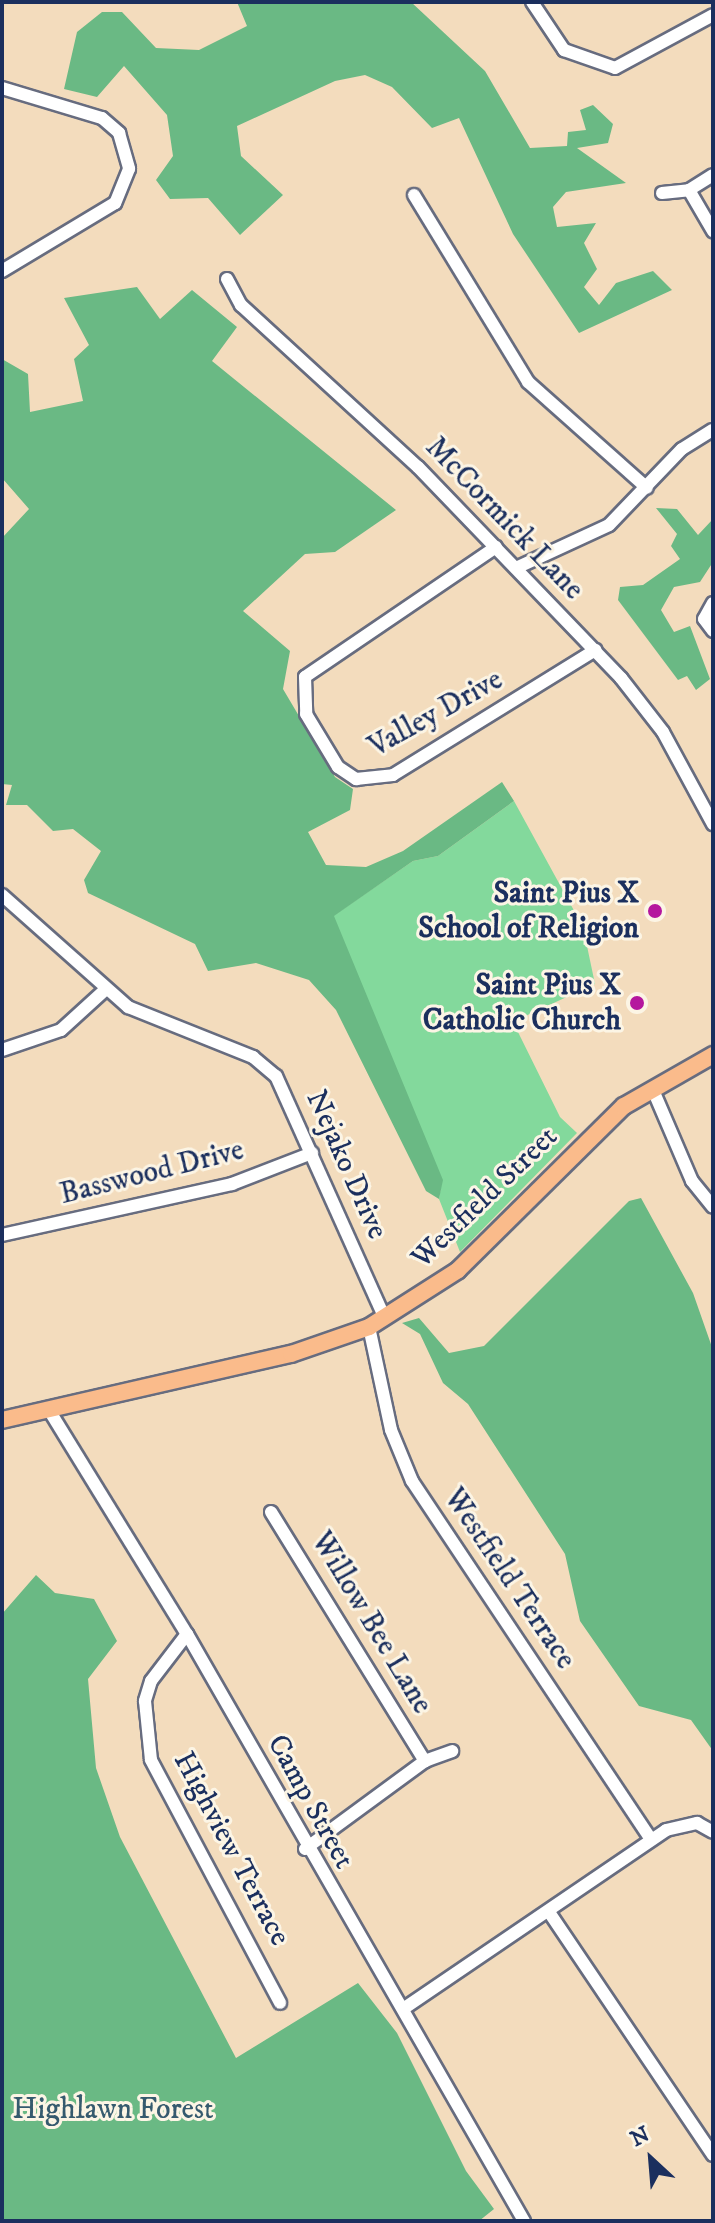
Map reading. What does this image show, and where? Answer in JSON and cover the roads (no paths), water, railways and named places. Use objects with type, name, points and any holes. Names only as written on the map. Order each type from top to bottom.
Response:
[{"type":"main road","name":"Westfield Street","points":[[2,1420],[291,1354],[369,1327],[458,1270],[607,1119],[713,1055]]},
{"type":"street","points":[[532,2],[564,50],[615,68],[713,15]]},
{"type":"street","points":[[2,88],[102,118],[119,133],[129,169],[115,203],[2,271]]},
{"type":"street","points":[[662,193],[689,190],[713,175]]},
{"type":"street","points":[[689,190],[713,231]]},
{"type":"street","points":[[414,195],[528,382],[647,488]]},
{"type":"street","name":"McCormick Lane","points":[[227,279],[241,305],[496,547],[595,650],[663,732],[713,824]]},
{"type":"street","points":[[516,568],[609,525],[682,449],[713,430]]},
{"type":"street","name":"Valley Drive","points":[[496,547],[305,677],[306,714],[338,767],[356,779],[393,775],[595,650]]},
{"type":"street","points":[[713,603],[704,619],[713,631]]},
{"type":"street","name":"Nejako Drive","points":[[2,895],[105,990],[155,1022],[253,1057],[292,1103],[385,1318]]},
{"type":"street","points":[[2,1050],[61,1030],[105,990]]},
{"type":"street","points":[[653,1090],[692,1181],[713,1207]]},
{"type":"street","name":"Basswood Drive","points":[[2,1235],[232,1184],[312,1153]]},
{"type":"street","name":"Westfield Terrace","points":[[369,1327],[391,1430],[412,1481],[651,1840]]},
{"type":"street","name":"Camp Street","points":[[49,1410],[187,1634],[305,1849],[403,2009],[524,2221]]},
{"type":"street","name":"Willow Bee Lane","points":[[271,1512],[425,1761]]},
{"type":"street","name":"Highview Terrace","points":[[187,1634],[151,1681],[145,1701],[151,1760],[280,2003]]},
{"type":"street","points":[[305,1849],[425,1761],[452,1751]]},
{"type":"street","points":[[403,2009],[651,1840],[682,1824],[713,1832]]},
{"type":"street","points":[[549,1912],[713,2155]]},
{"type":"place","name":"Saint Pius X School of Religion","points":[[655,911]]},
{"type":"place","name":"Saint Pius X Catholic Church","points":[[637,1003]]},
{"type":"park label","name":"Highlawn Forest","points":[[113,2110]]}]
